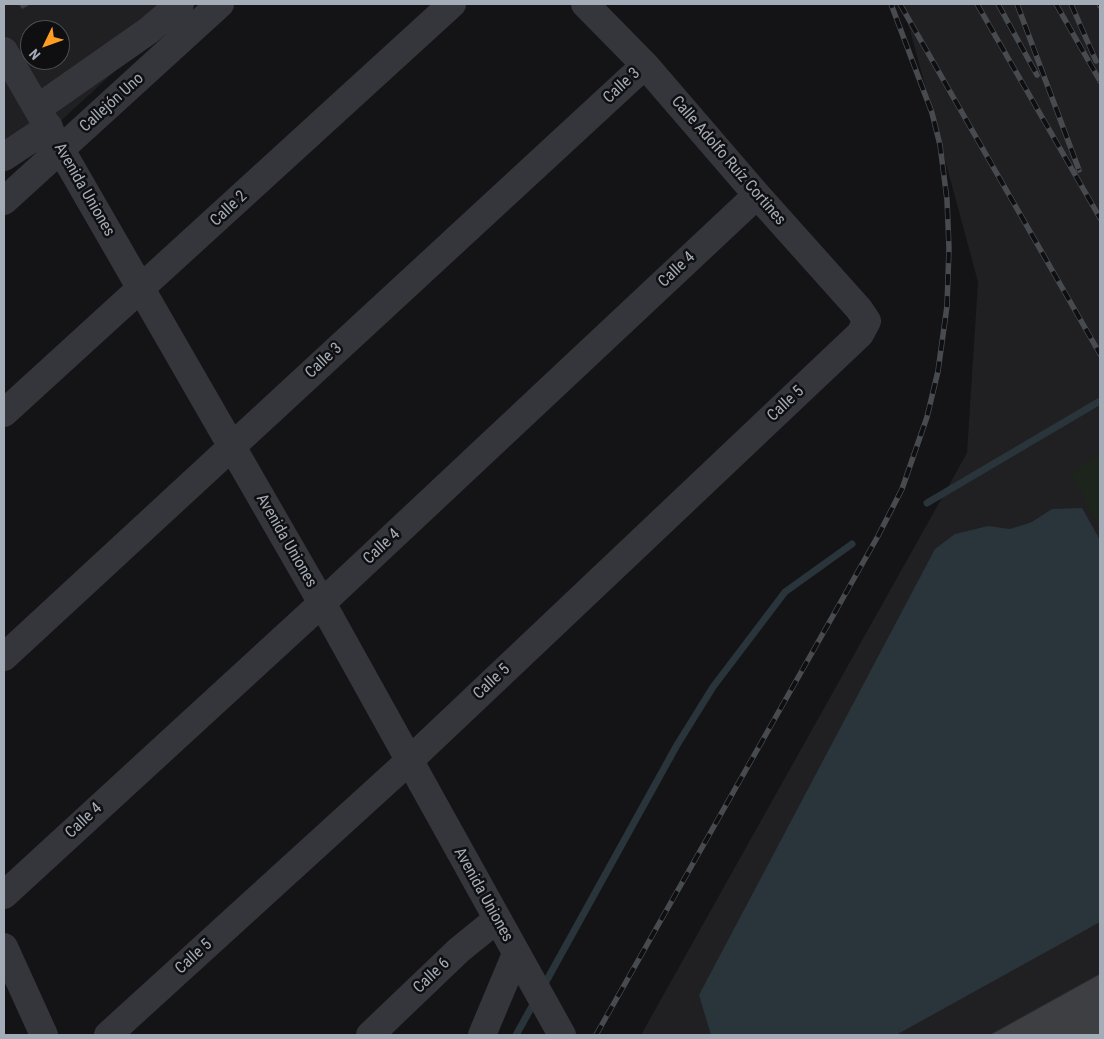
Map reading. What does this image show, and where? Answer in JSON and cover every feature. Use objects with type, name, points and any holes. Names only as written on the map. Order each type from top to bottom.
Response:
[{"type":"street","points":[[4,157],[49,128],[148,32],[180,4]]},
{"type":"street","name":"Callejón Uno","points":[[4,202],[49,128],[220,4]]},
{"type":"street","name":"Calle 2","points":[[4,413],[452,4]]},
{"type":"street","name":"Calle Adolfo Ruíz Cortines","points":[[585,4],[645,65],[757,195],[859,309],[867,321]]},
{"type":"street","name":"Avenida Uniones","points":[[4,51],[322,603],[410,760],[496,920],[558,1027]]},
{"type":"street","name":"Calle 3","points":[[4,657],[645,65]]},
{"type":"street","name":"Calle 4","points":[[4,895],[322,603],[757,195]]},
{"type":"street","name":"Calle 5","points":[[108,1035],[410,760],[860,334],[867,321]]},
{"type":"street","name":"Calle 6","points":[[370,1035],[459,950],[496,920]]},
{"type":"street","points":[[4,947],[44,1035]]},
{"type":"street","points":[[482,1035],[521,963]]},
{"type":"shaded area","points":[[4,4],[188,4],[4,173]]},
{"type":"shaded area","points":[[903,4],[1100,4],[1100,1035],[641,1035],[967,453],[978,282]]},
{"type":"shaded area","points":[[1100,453],[1100,528],[1071,474]]},
{"type":"shaded area","points":[[1082,508],[1100,540],[1100,922],[896,1035],[711,1035],[699,995],[935,549],[955,534],[988,526],[1010,529],[1032,522],[1052,509]]},
{"type":"building","points":[[19,4],[31,4],[22,9]]},
{"type":"building","points":[[1100,974],[1100,1035],[990,1035]]},
{"type":"waterway","points":[[927,503],[1100,401]]},
{"type":"waterway","points":[[543,987],[677,745],[713,687],[785,592],[852,544]]},
{"type":"waterway","points":[[516,1035],[535,1001]]},
{"type":"railway","points":[[596,1035],[878,536],[902,489],[927,417],[938,371],[947,306],[949,248],[947,200],[940,145],[932,113],[891,4]]},
{"type":"railway","points":[[900,4],[1100,354]]},
{"type":"railway","points":[[977,4],[1100,218]]},
{"type":"railway","points":[[998,4],[1037,75]]},
{"type":"railway","points":[[1017,4],[1079,170]]},
{"type":"railway","points":[[1056,4],[1100,81]]},
{"type":"railway","points":[[1071,4],[1096,61]]}]
